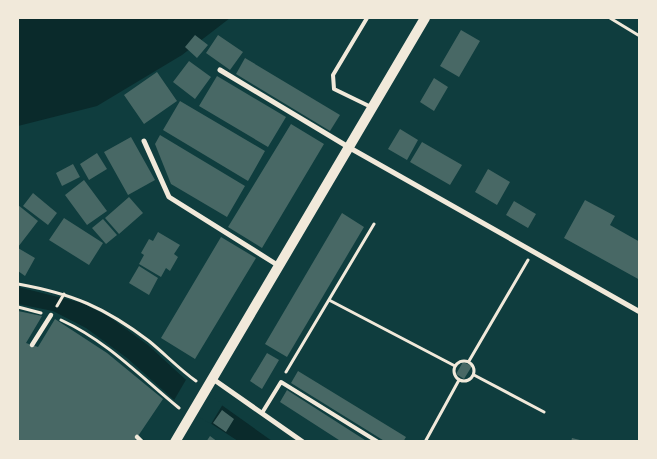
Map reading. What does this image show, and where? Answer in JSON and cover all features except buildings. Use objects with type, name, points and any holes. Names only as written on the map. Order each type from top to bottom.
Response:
[{"type":"main road","points":[[175,442],[425,18]]},
{"type":"street","points":[[220,70],[350,148],[640,312]]},
{"type":"street","points":[[144,141],[169,197],[279,266]]},
{"type":"street","points":[[32,345],[52,315]]},
{"type":"street","points":[[212,378],[303,442]]},
{"type":"street","points":[[137,437],[142,442]]},
{"type":"lane","points":[[366,18],[333,75],[332,83],[334,89],[373,108]]},
{"type":"lane","points":[[262,413],[281,382],[378,442]]},
{"type":"path","points":[[610,18],[638,35]]},
{"type":"path","points":[[281,382],[374,224]]},
{"type":"path","points":[[469,362],[532,251]]},
{"type":"path","points":[[18,284],[83,300],[110,314],[150,342],[206,389]]},
{"type":"path","points":[[329,300],[455,366]]},
{"type":"path","points":[[18,307],[52,315],[84,330],[141,373],[191,415]]},
{"type":"path","points":[[463,360],[469,362],[475,369],[474,375],[466,382],[459,380],[454,372],[455,366],[463,360]]},
{"type":"path","points":[[474,375],[544,412]]},
{"type":"path","points":[[425,442],[459,380]]},
{"type":"water","points":[[18,18],[230,18],[182,55],[97,106],[18,126]]},
{"type":"water","points":[[18,287],[82,303],[108,316],[148,345],[185,379],[272,441],[238,441],[173,399],[127,358],[86,328],[53,311],[18,304]]},
{"type":"pier","points":[[187,378],[223,404],[211,424],[173,402]]}]
